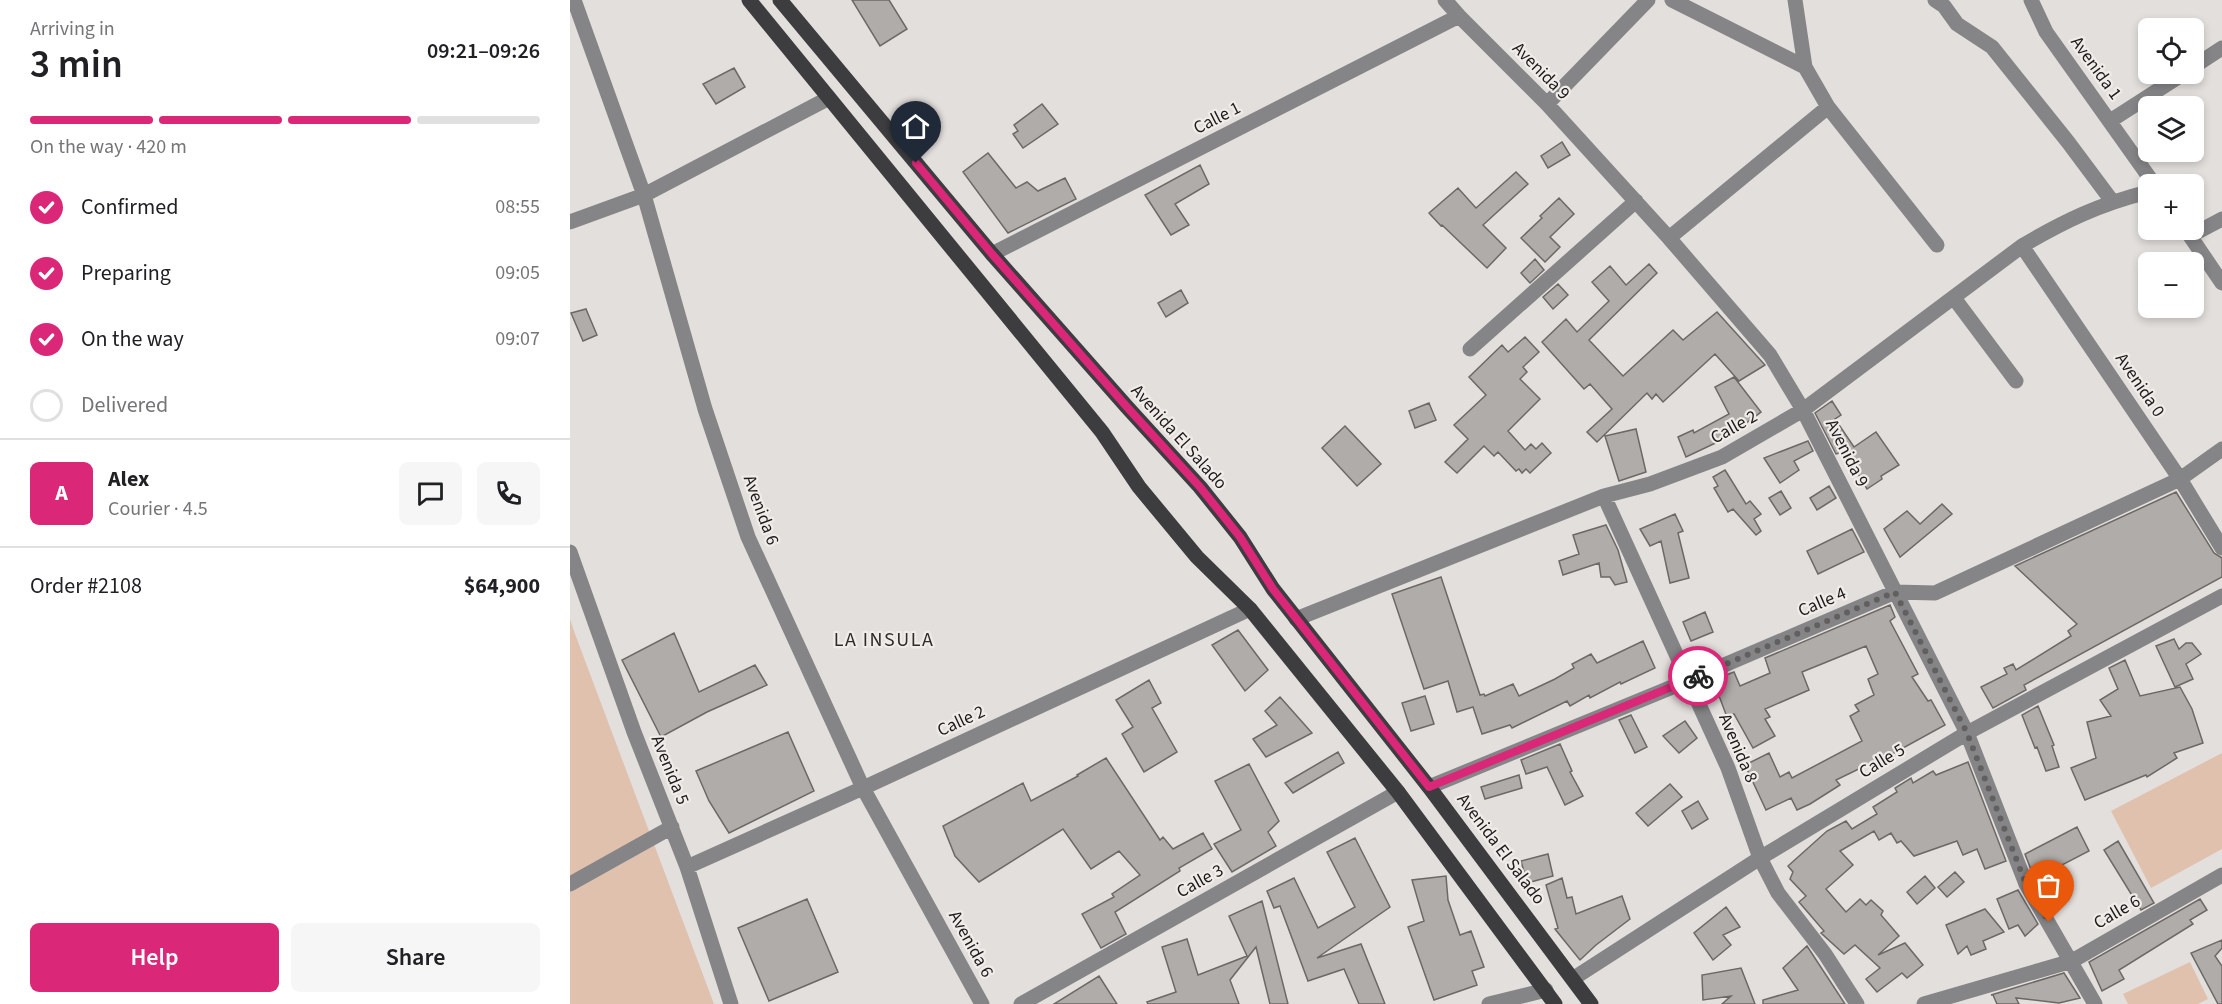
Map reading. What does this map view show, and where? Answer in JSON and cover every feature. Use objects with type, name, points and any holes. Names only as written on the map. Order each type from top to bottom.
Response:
[{"type":"main road","points":[[748,0],[1102,432],[1139,487],[1160,513],[1197,557],[1250,609],[1398,792],[1555,1004]]},
{"type":"main road","name":"Avenida El Salado","points":[[780,0],[992,254],[1200,487],[1240,537],[1273,589],[1429,787],[1574,978],[1591,1004]]},
{"type":"street","name":"Avenida 6","points":[[574,0],[644,195],[705,409],[748,537],[863,789],[982,1004]]},
{"type":"street","name":"Avenida 9","points":[[1445,0],[1547,104],[1636,201],[1770,355],[1803,410],[1967,733],[2026,884],[2095,1004]]},
{"type":"street","points":[[1547,104],[1648,0]]},
{"type":"street","points":[[1672,0],[1805,68]]},
{"type":"street","points":[[1795,0],[1805,68],[1828,107],[1937,245]]},
{"type":"street","points":[[1935,0],[1944,6],[1958,24],[1992,47],[2112,201]]},
{"type":"street","name":"Avenida 1","points":[[2031,0],[2046,32],[2147,174]]},
{"type":"street","name":"Calle 1","points":[[992,254],[1459,16]]},
{"type":"street","points":[[2204,60],[2222,48]]},
{"type":"street","points":[[2110,121],[2167,84]]},
{"type":"street","points":[[570,222],[644,195],[829,99]]},
{"type":"street","points":[[1669,238],[1828,107]]},
{"type":"street","name":"Calle 2","points":[[1296,619],[1604,496],[1650,484],[1722,458],[1803,410],[2022,246],[2055,226],[2112,201],[2138,194]]},
{"type":"street","points":[[1470,349],[1636,201]]},
{"type":"street","points":[[2204,226],[2222,219]]},
{"type":"street","points":[[2193,240],[2222,284]]},
{"type":"street","name":"Avenida 0","points":[[2022,246],[2180,479],[2222,548]]},
{"type":"street","points":[[1954,297],[2016,381]]},
{"type":"street","name":"Calle 4","points":[[1429,787],[1687,681],[1895,592],[1935,593],[2180,479],[2222,449]]},
{"type":"street","name":"Avenida 8","points":[[1604,496],[1728,768],[1760,858],[1778,893],[1825,954],[1857,1004]]},
{"type":"street","name":"Avenida 5","points":[[570,552],[634,732],[687,867],[731,1004]]},
{"type":"street","name":"Calle 5","points":[[1574,978],[1760,858],[1967,733],[2222,596]]},
{"type":"street","name":"Calle 2","points":[[687,867],[863,789],[1250,609]]},
{"type":"street","name":"Calle 3","points":[[1021,1004],[1398,792]]},
{"type":"street","points":[[570,884],[672,827]]},
{"type":"street","name":"Calle 6","points":[[1924,1004],[2072,961],[2222,875]]},
{"type":"street","points":[[1489,1004],[1546,990]]},
{"type":"shaded area","points":[[570,619],[575,634],[714,1004],[570,1004]]},
{"type":"shaded area","points":[[2222,753],[2222,849],[2151,888],[2111,811]]},
{"type":"shaded area","points":[[2190,962],[2208,999],[2198,1004],[2128,1004],[2123,994]]},
{"type":"building","points":[[852,0],[889,0],[907,29],[880,46]]},
{"type":"building","points":[[734,68],[745,87],[716,104],[703,84]]},
{"type":"building","points":[[1042,104],[1058,124],[1023,148],[1013,134],[1018,131],[1014,125]]},
{"type":"building","points":[[1562,142],[1570,155],[1548,168],[1541,156]]},
{"type":"building","points":[[988,153],[1016,188],[1027,182],[1038,191],[1065,178],[1076,199],[1008,233],[963,172]]},
{"type":"building","points":[[1200,165],[1209,184],[1175,204],[1189,225],[1171,235],[1145,195]]},
{"type":"building","points":[[1516,172],[1528,184],[1483,225],[1506,248],[1487,268],[1429,213],[1458,188],[1476,208]]},
{"type":"building","points":[[1559,198],[1574,214],[1550,237],[1560,247],[1545,262],[1521,238]]},
{"type":"building","points":[[1535,259],[1544,270],[1530,283],[1521,273]]},
{"type":"building","points":[[1649,264],[1657,273],[1589,340],[1623,376],[1673,330],[1683,340],[1717,312],[1765,365],[1739,381],[1715,354],[1663,402],[1656,394],[1652,399],[1647,393],[1597,442],[1587,432],[1612,409],[1590,384],[1584,389],[1542,342],[1566,319],[1577,332],[1609,301],[1592,282],[1610,266],[1626,285]]},
{"type":"building","points":[[1558,284],[1568,295],[1553,309],[1543,297]]},
{"type":"building","points":[[1181,290],[1188,303],[1166,317],[1158,303]]},
{"type":"building","points":[[586,309],[597,335],[583,341],[571,313]]},
{"type":"building","points":[[1525,337],[1539,352],[1523,367],[1527,372],[1520,379],[1540,399],[1508,431],[1525,450],[1531,444],[1536,449],[1542,443],[1551,453],[1530,473],[1526,469],[1522,473],[1519,469],[1516,471],[1498,452],[1494,456],[1484,446],[1457,473],[1445,462],[1468,439],[1454,425],[1486,395],[1469,377],[1502,345],[1508,352]]},
{"type":"building","points":[[1734,377],[1761,412],[1726,438],[1686,457],[1678,437],[1693,430],[1694,433],[1729,414],[1715,387]]},
{"type":"building","points":[[1832,401],[1841,415],[1835,419],[1854,447],[1876,432],[1899,465],[1881,476],[1882,479],[1867,489],[1854,467],[1850,469],[1840,453],[1836,454],[1815,413]]},
{"type":"building","points":[[1429,403],[1436,420],[1415,428],[1409,411]]},
{"type":"building","points":[[1345,426],[1381,464],[1357,486],[1322,448]]},
{"type":"building","points":[[1636,429],[1646,472],[1619,481],[1605,436]]},
{"type":"building","points":[[1808,441],[1813,451],[1794,461],[1799,470],[1780,483],[1764,458]]},
{"type":"building","points":[[1725,470],[1746,504],[1750,501],[1761,514],[1754,519],[1761,531],[1756,535],[1733,509],[1728,512],[1714,488],[1718,486],[1713,477]]},
{"type":"building","points":[[1829,486],[1836,498],[1817,510],[1810,498]]},
{"type":"building","points":[[1781,491],[1791,508],[1780,515],[1769,498]]},
{"type":"building","points":[[2176,492],[2214,553],[2222,558],[2222,577],[2024,685],[2026,690],[1993,708],[1981,687],[2007,674],[2004,668],[2013,664],[2016,670],[2071,636],[2068,631],[2077,624],[2015,566]]},
{"type":"building","points":[[1942,504],[1952,514],[1900,557],[1884,529],[1907,511],[1920,524]]},
{"type":"building","points":[[1675,514],[1683,531],[1678,533],[1689,578],[1670,583],[1661,541],[1650,546],[1640,529]]},
{"type":"building","points":[[1606,525],[1618,550],[1627,582],[1615,585],[1610,577],[1601,577],[1599,563],[1563,575],[1559,561],[1579,554],[1573,535]]},
{"type":"building","points":[[1852,529],[1864,552],[1818,574],[1807,551]]},
{"type":"building","points":[[1441,577],[1480,695],[1485,696],[1513,684],[1519,696],[1574,668],[1572,664],[1591,654],[1597,663],[1643,641],[1655,668],[1621,684],[1620,682],[1590,698],[1589,695],[1570,706],[1567,701],[1512,728],[1510,725],[1482,734],[1473,707],[1457,712],[1448,681],[1424,689],[1392,594]]},
{"type":"building","points":[[1890,605],[1895,617],[1890,621],[1918,674],[1912,677],[1928,701],[1931,700],[1945,725],[1874,764],[1873,762],[1836,780],[1840,785],[1810,804],[1797,810],[1791,798],[1766,810],[1745,765],[1769,753],[1780,777],[1789,772],[1792,778],[1862,741],[1850,716],[1859,711],[1855,705],[1874,695],[1868,679],[1878,674],[1866,646],[1802,672],[1809,690],[1765,709],[1770,717],[1765,719],[1775,736],[1753,748],[1734,714],[1727,717],[1713,680],[1734,672],[1740,686],[1770,673],[1765,658]]},
{"type":"building","points":[[1705,612],[1713,632],[1691,641],[1683,622]]},
{"type":"building","points":[[1238,630],[1268,670],[1245,691],[1212,645]]},
{"type":"building","points":[[674,633],[699,692],[755,665],[767,685],[707,712],[661,737],[622,660]]},
{"type":"building","points":[[2174,639],[2179,649],[2186,643],[2192,643],[2201,654],[2186,664],[2193,679],[2175,687],[2156,646]]},
{"type":"building","points":[[2125,660],[2140,696],[2180,687],[2192,709],[2203,743],[2174,753],[2177,758],[2147,777],[2146,775],[2085,800],[2071,768],[2096,758],[2087,722],[2111,716],[2100,700],[2118,689],[2109,668]]},
{"type":"building","points":[[1149,680],[1161,703],[1152,708],[1177,752],[1144,772],[1122,734],[1133,727],[1116,700]]},
{"type":"building","points":[[1425,696],[1434,724],[1411,731],[1402,703]]},
{"type":"building","points":[[1280,697],[1312,733],[1266,757],[1253,739],[1277,725],[1265,711]]},
{"type":"building","points":[[2038,706],[2054,745],[2052,746],[2059,767],[2046,771],[2022,715]]},
{"type":"building","points":[[1631,715],[1647,747],[1635,753],[1619,720]]},
{"type":"building","points":[[1685,721],[1697,738],[1679,753],[1663,736]]},
{"type":"building","points":[[788,732],[814,791],[729,833],[709,801],[696,771]]},
{"type":"building","points":[[1560,744],[1572,771],[1570,772],[1583,796],[1565,805],[1547,767],[1526,774],[1521,760]]},
{"type":"building","points":[[1338,752],[1344,763],[1293,793],[1285,783]]},
{"type":"building","points":[[1106,758],[1160,840],[1163,837],[1173,849],[1203,833],[1212,849],[1179,868],[1180,871],[1115,912],[1126,934],[1101,948],[1082,914],[1114,897],[1112,894],[1140,875],[1119,851],[1091,869],[1063,829],[979,882],[955,856],[943,826],[1023,783],[1031,801]]},
{"type":"building","points":[[1968,762],[2006,861],[1985,869],[1977,849],[1963,855],[1957,841],[1914,856],[1901,841],[1897,843],[1891,833],[1879,840],[1874,831],[1840,851],[1853,865],[1826,889],[1846,912],[1860,899],[1866,905],[1871,900],[1883,911],[1881,915],[1899,936],[1878,955],[1905,943],[1923,965],[1907,978],[1902,973],[1877,992],[1866,979],[1880,968],[1855,945],[1844,954],[1821,933],[1824,931],[1799,902],[1806,896],[1790,879],[1793,872],[1788,866],[1827,831],[1846,821],[1852,829],[1877,814],[1873,807],[1897,792],[1895,788],[1911,778],[1913,783],[1933,771],[1936,775]]},
{"type":"building","points":[[1249,764],[1279,821],[1268,832],[1276,846],[1232,872],[1214,844],[1241,830],[1215,781]]},
{"type":"building","points":[[1519,775],[1522,788],[1485,799],[1481,787]]},
{"type":"building","points":[[1670,784],[1682,797],[1648,826],[1636,813]]},
{"type":"building","points":[[1698,801],[1708,819],[1692,829],[1682,811]]},
{"type":"building","points":[[2077,827],[2089,851],[2054,869],[2068,896],[2050,906],[2035,880],[2025,854]]},
{"type":"building","points":[[1355,838],[1390,907],[1317,958],[1361,944],[1385,1004],[1359,1004],[1344,969],[1308,981],[1280,906],[1274,908],[1267,891],[1294,878],[1318,928],[1355,907],[1327,852]]},
{"type":"building","points":[[2118,841],[2154,903],[2141,910],[2104,850]]},
{"type":"building","points":[[1548,854],[1553,876],[1527,883],[1521,861]]},
{"type":"building","points":[[1955,872],[1964,882],[1947,897],[1938,887]]},
{"type":"building","points":[[1446,876],[1448,900],[1460,935],[1471,931],[1484,967],[1472,971],[1477,985],[1434,1000],[1408,927],[1424,921],[1412,880]]},
{"type":"building","points":[[1925,876],[1935,888],[1917,904],[1907,892]]},
{"type":"building","points":[[1562,878],[1567,898],[1572,897],[1576,914],[1622,896],[1630,919],[1580,960],[1555,929],[1558,928],[1546,885]]},
{"type":"building","points":[[2018,890],[2038,924],[2025,936],[2018,925],[2009,929],[1997,899]]},
{"type":"building","points":[[807,899],[838,972],[769,1001],[738,928]]},
{"type":"building","points":[[2200,899],[2207,910],[2190,920],[2193,924],[2119,970],[2124,979],[2102,991],[2089,962]]},
{"type":"building","points":[[1262,901],[1288,1004],[1270,1004],[1256,947],[1230,980],[1239,1004],[1148,1004],[1147,1002],[1176,992],[1162,947],[1187,939],[1198,975],[1247,956],[1229,916]]},
{"type":"building","points":[[1726,907],[1740,927],[1723,935],[1731,945],[1713,960],[1694,933]]},
{"type":"building","points":[[1985,909],[2004,932],[1983,941],[1986,949],[1971,955],[1967,946],[1958,954],[1946,925]]},
{"type":"building","points":[[2222,940],[2222,948],[2215,956],[2222,966],[2222,1004],[2218,1004],[2191,953]]},
{"type":"building","points":[[1807,946],[1845,1004],[1763,1004],[1763,1000],[1798,990],[1783,968]]},
{"type":"building","points":[[1741,968],[1755,1004],[1722,1004],[1731,996],[1703,1000],[1702,975]]},
{"type":"building","points":[[2064,973],[2080,998],[2059,1003],[2016,998],[2019,1004],[1997,1004],[1991,995]]},
{"type":"building","points":[[1099,976],[1117,1004],[1054,1004]]},
{"type":"way so far","points":[[1698,676],[1895,592],[1967,733],[2026,884],[2049,922]]},
{"type":"district","name":"LA INSULA","points":[[884,640]]},
{"type":"route","points":[[916,163],[992,254],[1200,487],[1240,537],[1273,589],[1429,787],[1698,676]]}]
